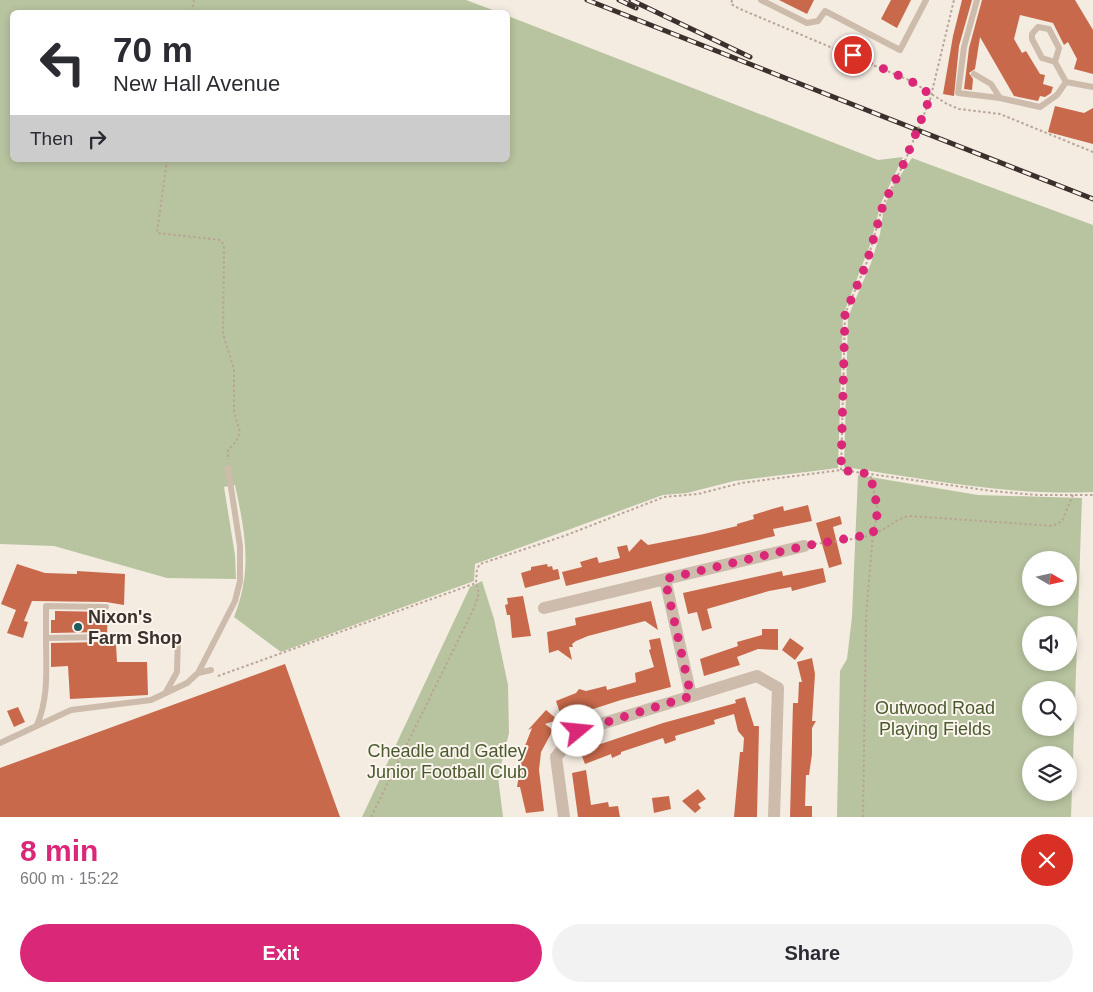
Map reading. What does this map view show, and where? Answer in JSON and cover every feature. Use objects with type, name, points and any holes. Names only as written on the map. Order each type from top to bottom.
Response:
[{"type":"street","points":[[544,608],[804,546]]},
{"type":"street","points":[[665,579],[691,696]]},
{"type":"street","points":[[564,817],[556,757],[578,731],[756,676],[778,688],[774,817]]},
{"type":"lane","points":[[760,0],[807,23],[818,21],[826,11],[900,50],[926,0]]},
{"type":"lane","points":[[977,0],[964,47],[958,93],[1000,98],[1040,107],[1057,95],[1066,82]]},
{"type":"lane","points":[[1055,62],[1059,48],[1049,29],[1038,27],[1032,34],[1032,40],[1042,58],[1055,62],[1066,82],[1093,88]]},
{"type":"lane","points":[[974,74],[991,84],[1000,98]]},
{"type":"lane","points":[[0,743],[71,710],[151,700],[187,683],[198,673],[235,601],[240,582],[240,546],[228,468]]},
{"type":"lane","points":[[37,725],[44,710],[46,693],[46,606],[106,607]]},
{"type":"lane","points":[[46,638],[103,637]]},
{"type":"lane","points":[[163,695],[171,687],[177,672],[178,637]]},
{"type":"lane","points":[[198,673],[211,670]]},
{"type":"path","points":[[732,0],[731,4],[740,9],[911,81],[931,95],[959,109],[1000,114],[1093,152]]},
{"type":"path","points":[[841,470],[845,314],[867,262],[883,205],[905,161],[930,100],[954,0]]},
{"type":"path","points":[[167,162],[157,233],[221,240],[224,246],[223,334],[234,369],[234,412],[240,432],[236,442],[228,450],[228,468]]},
{"type":"path","points":[[371,817],[474,608],[479,593],[476,582],[477,569],[480,564],[564,536],[664,497],[698,494],[741,483],[841,470],[984,490],[1073,496],[1093,495]]},
{"type":"path","points":[[863,817],[866,617],[873,534],[878,510],[870,474]]},
{"type":"path","points":[[804,546],[873,534],[888,528],[898,518],[909,516],[1053,526],[1062,521],[1073,496]]},
{"type":"path","points":[[214,678],[476,582]]},
{"type":"green space","points":[[0,0],[466,0],[493,10],[10,10],[10,162],[510,162],[510,17],[878,160],[903,157],[881,203],[870,245],[843,315],[838,468],[734,481],[687,493],[663,495],[475,564],[474,581],[281,652],[234,617],[244,583],[245,567],[244,535],[235,485],[224,487],[235,555],[236,579],[167,578],[54,546],[0,544]]},
{"type":"green space","points":[[912,158],[1093,225],[1093,492],[1062,493],[968,486],[844,467],[848,317],[871,263],[880,234],[884,207],[894,185]]},
{"type":"green space","name":"Outwood Road Playing Fields","points":[[858,475],[978,495],[1082,498],[1077,643],[1077,616],[1022,616],[1022,671],[1076,671],[1076,681],[1022,681],[1022,736],[1074,736],[1073,746],[1022,746],[1022,801],[1072,801],[1071,817],[837,817],[840,671],[847,659],[852,617]]},
{"type":"green space","name":"Cheadle and Gatley Junior Football Club","points":[[482,581],[494,619],[508,685],[509,733],[498,777],[503,817],[362,817],[470,587]]},
{"type":"building","points":[[779,0],[814,0],[807,14]]},
{"type":"building","points":[[891,0],[911,0],[897,28],[881,19]]},
{"type":"building","points":[[962,0],[972,0],[959,46],[954,96],[943,94],[953,36]]},
{"type":"building","points":[[982,0],[1075,0],[1093,30],[1093,74],[1074,69],[1077,59],[1068,42],[1064,45],[1053,23],[1020,15],[1014,39],[1022,53],[1026,51],[1040,74],[1045,75],[1043,84],[1053,87],[1051,93],[1045,97],[1040,96],[1038,101],[1014,96],[980,37],[975,69],[969,73],[973,79],[972,90],[964,89],[969,48]]},
{"type":"building","points":[[1055,106],[1084,113],[1093,108],[1093,144],[1048,132]]},
{"type":"building","points":[[808,505],[812,521],[773,529],[775,536],[566,586],[562,572],[582,567],[580,562],[597,557],[599,563],[620,558],[617,547],[627,545],[629,552],[641,539],[648,545],[704,534],[737,526],[737,524],[754,519],[753,515],[772,509],[783,506],[784,511]]},
{"type":"building","points":[[840,516],[842,524],[833,527],[842,564],[829,568],[816,523]]},
{"type":"building","points":[[17,564],[45,573],[77,574],[77,571],[125,574],[124,605],[106,602],[32,601],[24,621],[28,622],[23,638],[7,633],[16,610],[1,604]]},
{"type":"building","points":[[547,564],[548,567],[552,566],[553,570],[558,569],[560,579],[525,588],[521,573],[531,570],[531,567]]},
{"type":"building","points":[[823,568],[826,582],[792,591],[791,587],[769,591],[707,609],[712,628],[702,631],[697,612],[688,614],[683,593],[782,571],[783,576]]},
{"type":"building","points":[[523,596],[531,636],[512,638],[510,615],[507,615],[505,605],[508,604],[507,598]]},
{"type":"building","points":[[651,601],[658,630],[645,621],[588,636],[576,641],[572,644],[573,647],[569,647],[572,660],[558,650],[549,653],[547,632],[576,625],[575,618]]},
{"type":"building","name":"Nixon's Farm Shop","points":[[55,611],[108,612],[107,634],[103,632],[51,633],[51,620],[55,620]]},
{"type":"building","points":[[762,629],[778,629],[778,650],[758,649],[737,657],[740,665],[704,676],[700,659],[738,646],[737,642],[762,635]]},
{"type":"building","points":[[660,638],[671,687],[621,700],[562,719],[556,701],[576,693],[579,689],[586,691],[606,686],[607,690],[636,682],[635,673],[654,667],[649,650],[651,649],[649,640]]},
{"type":"building","points":[[790,638],[804,648],[795,660],[782,650]]},
{"type":"building","points":[[107,640],[107,645],[116,644],[117,662],[147,662],[148,695],[70,699],[68,666],[51,667],[51,643],[103,642]]},
{"type":"building","points":[[812,658],[815,674],[812,721],[816,721],[812,728],[812,754],[809,775],[806,775],[805,806],[812,806],[812,817],[790,817],[793,703],[798,703],[799,682],[802,682],[797,662]]},
{"type":"building","points":[[285,664],[340,817],[0,817],[0,768]]},
{"type":"building","points":[[745,697],[754,726],[759,726],[757,817],[734,817],[740,752],[743,752],[744,738],[738,731],[734,714],[714,720],[715,724],[675,736],[676,740],[665,744],[663,738],[621,752],[621,754],[612,758],[611,754],[585,764],[580,751],[663,723],[736,703],[735,700]]},
{"type":"building","points":[[18,707],[25,722],[14,727],[7,711]]},
{"type":"building","points":[[546,710],[558,720],[545,724],[553,730],[541,752],[539,770],[544,811],[526,813],[520,787],[517,787],[523,751],[532,728],[528,730]]},
{"type":"building","points":[[586,770],[591,805],[608,802],[609,807],[618,806],[620,817],[578,817],[572,773]]},
{"type":"building","points":[[698,789],[706,799],[698,804],[701,808],[695,813],[682,801]]},
{"type":"building","points":[[669,796],[671,809],[654,813],[652,798]]},
{"type":"railway","points":[[587,0],[1093,199]]},
{"type":"railway","points":[[619,0],[636,8]]},
{"type":"railway","points":[[631,0],[750,57]]},
{"type":"place","name":"Nixon's Farm Shop","points":[[78,627]]},
{"type":"route","points":[[578,731],[691,696],[665,579],[804,546],[873,534],[878,510],[875,489],[870,474],[841,470],[844,321],[845,314],[867,262],[883,205],[890,187],[905,161],[931,95],[911,81],[853,55]]}]
